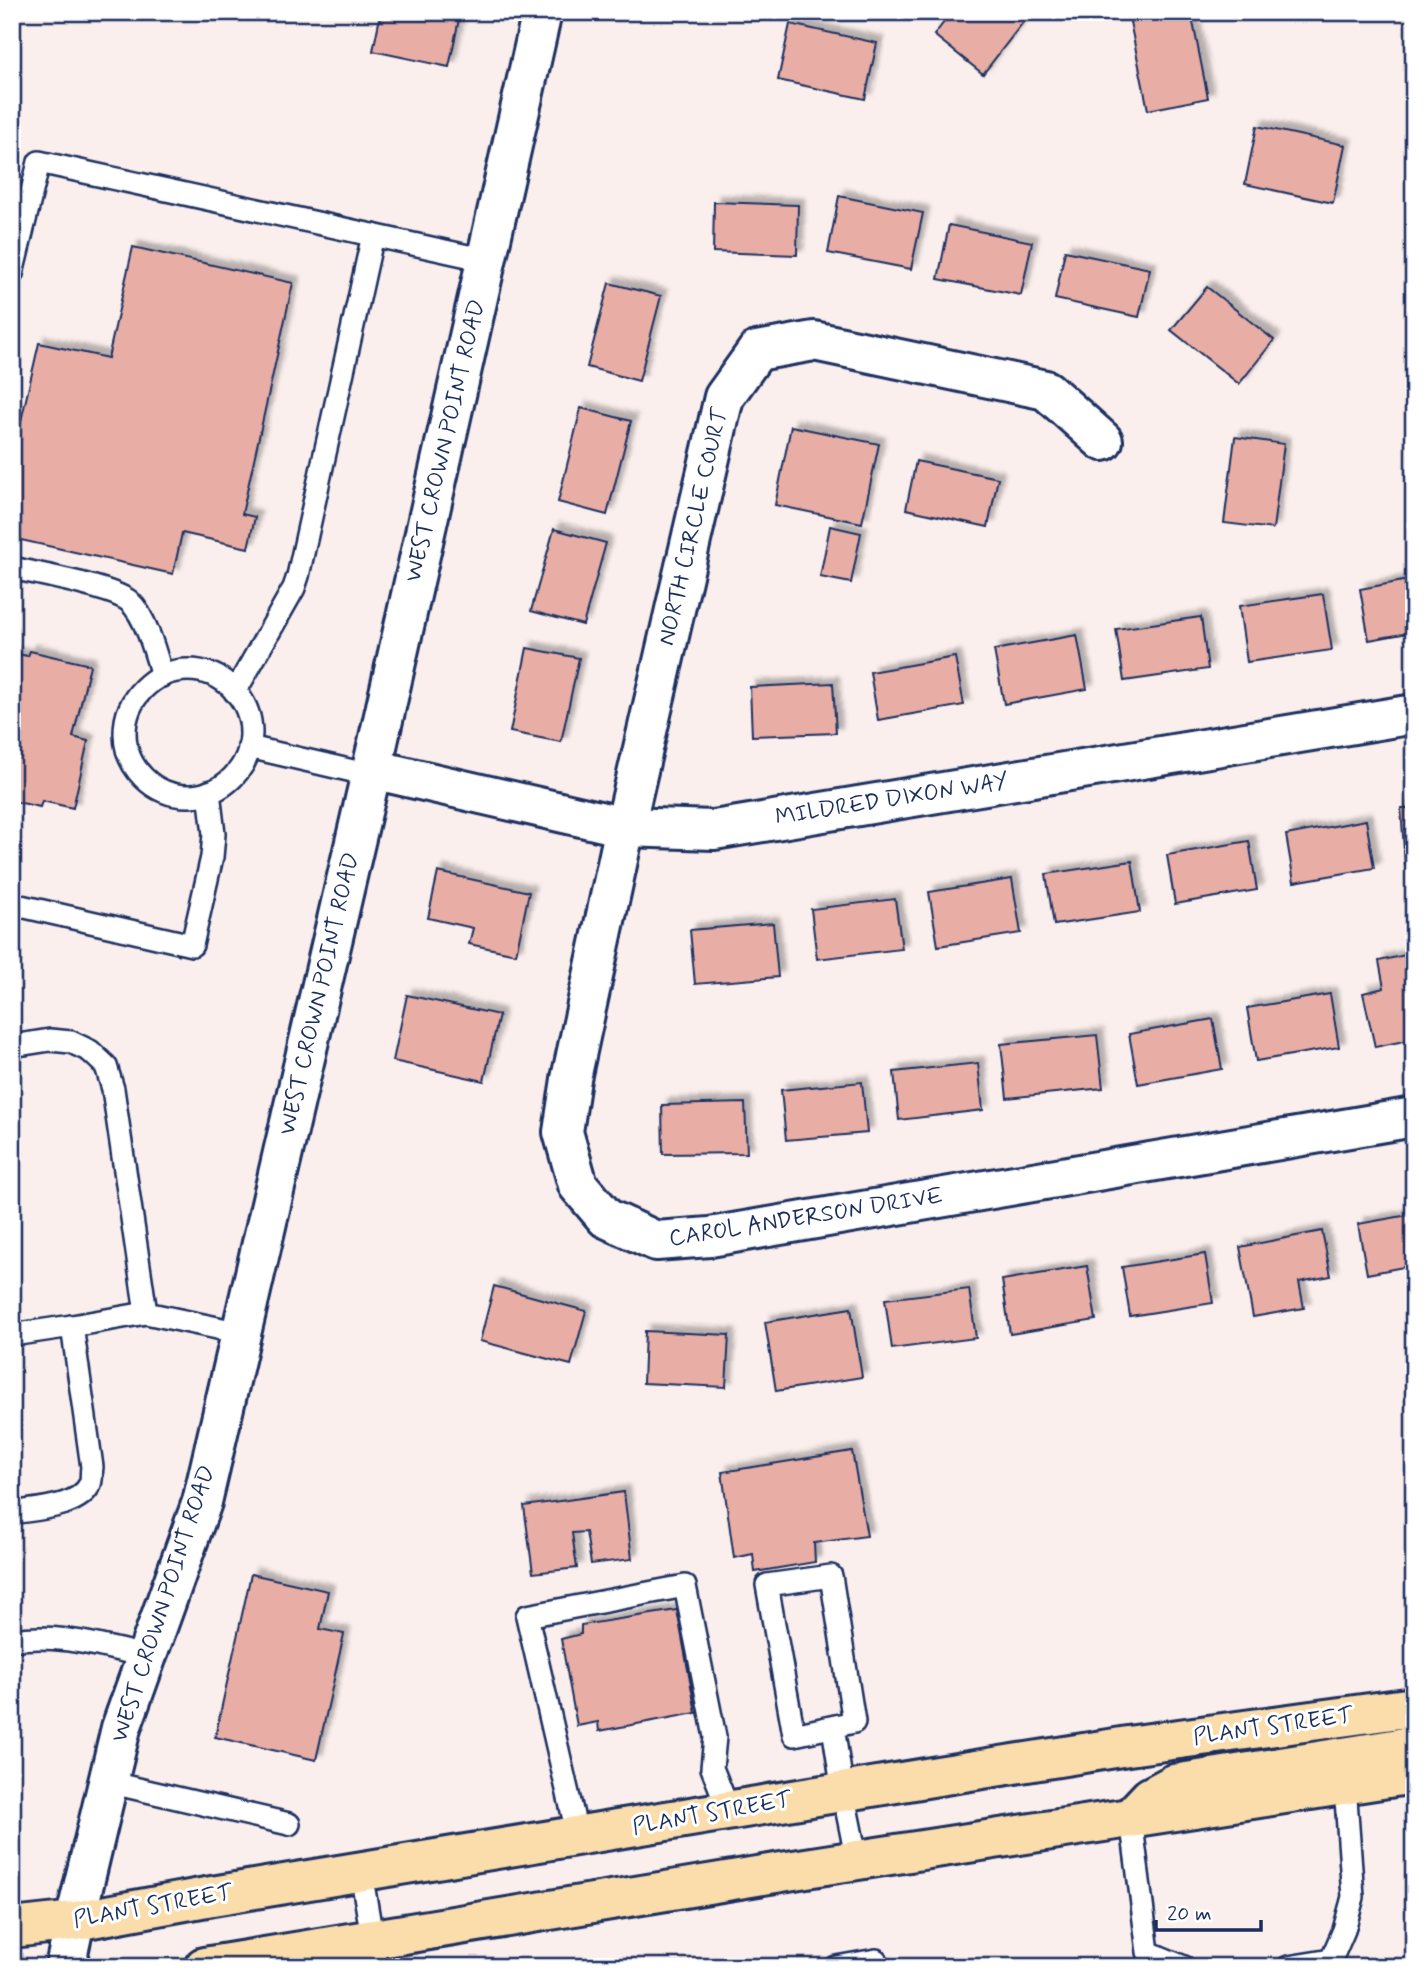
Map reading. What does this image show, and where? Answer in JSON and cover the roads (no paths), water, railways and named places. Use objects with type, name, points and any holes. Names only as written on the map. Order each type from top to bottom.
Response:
[{"type":"main road","name":"PLANT STREET","points":[[12,1928],[75,1921],[1128,1746],[1414,1707]]},
{"type":"main road","points":[[1131,1818],[1150,1797],[1174,1784],[1414,1744]]},
{"type":"main road","points":[[204,1967],[375,1953],[857,1861],[1414,1774]]},
{"type":"street","name":"WEST CROWN POINT ROAD","points":[[65,1967],[121,1728],[202,1502],[371,772],[542,12]]},
{"type":"street","name":"NORTH CIRCLE COURT","points":[[625,827],[724,397],[757,351],[814,341],[1046,390],[1103,441]]},
{"type":"street","name":"MILDRED DIXON WAY","points":[[371,772],[625,827],[715,830],[1414,713]]},
{"type":"street","name":"CAROL ANDERSON DRIVE","points":[[625,827],[571,1079],[563,1132],[578,1185],[606,1218],[656,1241],[710,1237],[1414,1117]]},
{"type":"lane","points":[[12,274],[38,162],[486,260]]},
{"type":"lane","points":[[235,692],[294,588],[298,576],[373,235]]},
{"type":"lane","points":[[12,568],[113,593],[130,602],[151,639],[162,676]]},
{"type":"lane","points":[[191,669],[211,674],[229,684],[235,692],[251,719],[251,740],[246,760],[234,778],[217,790],[197,797],[176,796],[156,788],[139,774],[128,756],[124,736],[127,715],[136,696],[151,681],[170,672],[191,669]]},
{"type":"lane","points":[[249,747],[371,772]]},
{"type":"lane","points":[[12,904],[192,945],[212,857],[214,834],[209,792]]},
{"type":"lane","points":[[12,1046],[50,1040],[71,1042],[90,1051],[106,1066],[113,1088],[146,1313]]},
{"type":"lane","points":[[12,1335],[146,1313],[241,1333]]},
{"type":"lane","points":[[12,1513],[58,1505],[78,1497],[90,1484],[92,1467],[72,1326]]},
{"type":"lane","points":[[831,1576],[854,1723],[833,1727],[794,1735],[767,1585],[831,1576]]},
{"type":"lane","points":[[578,1837],[527,1616],[685,1586],[715,1737],[712,1768],[729,1811]]},
{"type":"lane","points":[[12,1640],[36,1637],[65,1639],[146,1656]]},
{"type":"lane","points":[[833,1727],[857,1861]]},
{"type":"lane","points":[[108,1782],[289,1824]]},
{"type":"lane","points":[[1288,1967],[1331,1960],[1344,1930],[1353,1897],[1345,1784]]},
{"type":"lane","points":[[1131,1818],[1148,1952],[1184,1967]]},
{"type":"lane","points":[[361,1872],[375,1953]]},
{"type":"lane","points":[[836,1967],[876,1960],[877,1967]]}]
